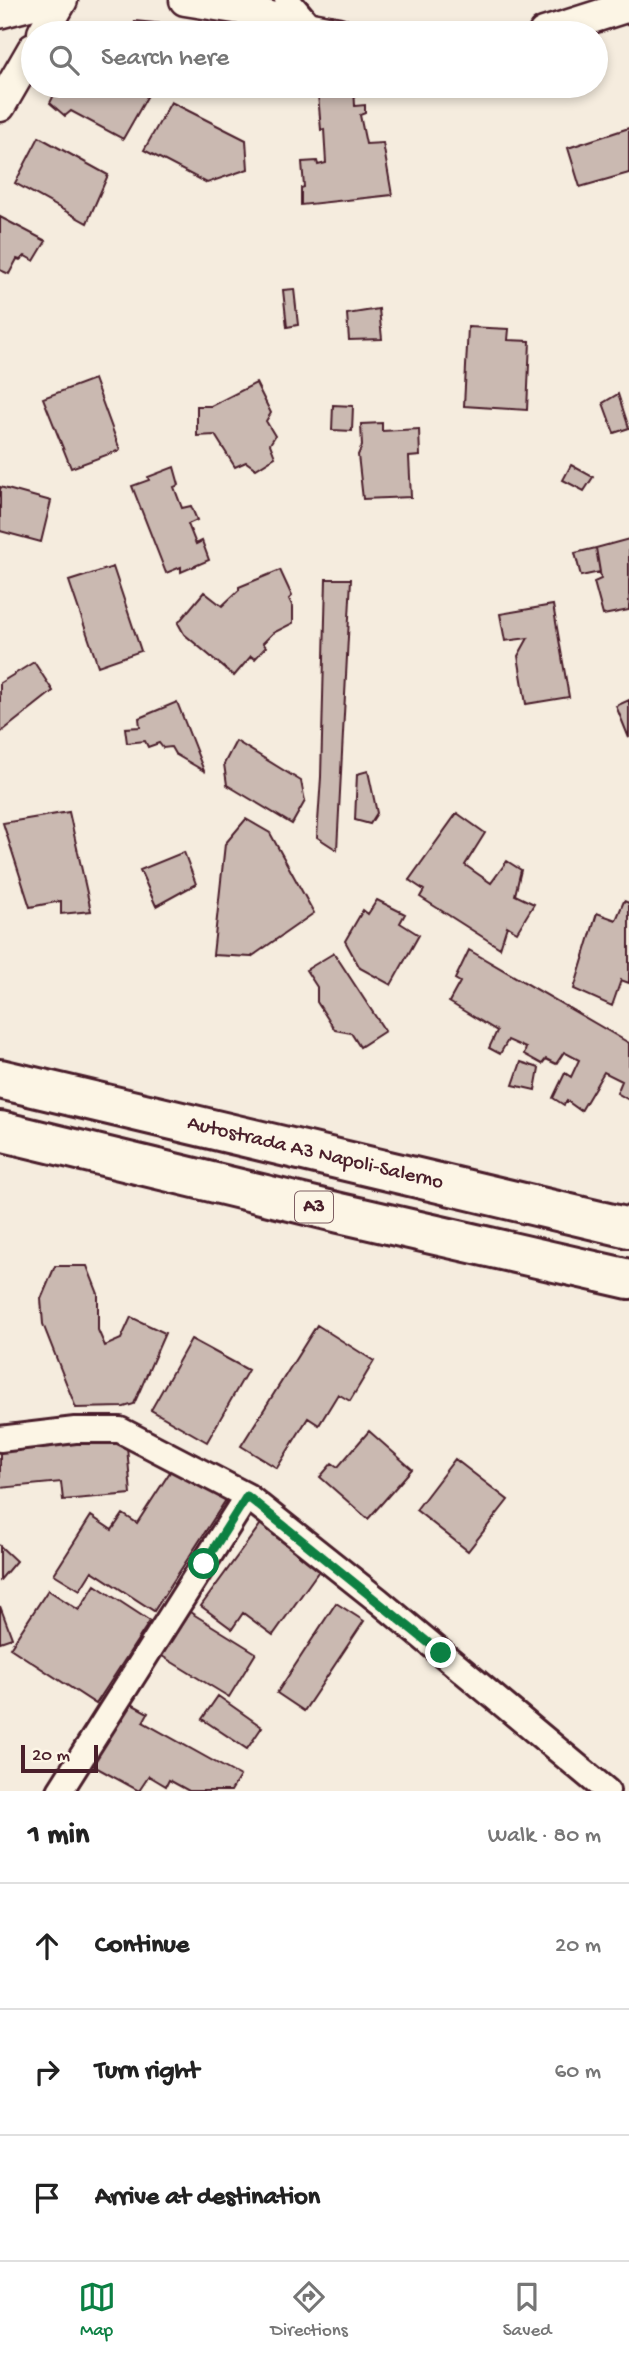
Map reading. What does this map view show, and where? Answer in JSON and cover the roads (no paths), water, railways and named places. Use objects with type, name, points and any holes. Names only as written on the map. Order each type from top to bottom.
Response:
[{"type":"highway","name":"Autostrada A3 Napoli-Salerno","points":[[0,1079],[629,1228]]},
{"type":"highway","name":"A3","points":[[0,1131],[629,1279]]},
{"type":"main road","points":[[0,10],[42,0]]},
{"type":"street","points":[[50,21],[62,0]]},
{"type":"street","points":[[185,0],[241,9],[286,21]]},
{"type":"street","points":[[287,0],[312,21]]},
{"type":"street","points":[[580,21],[629,5]]},
{"type":"street","points":[[0,106],[21,70]]},
{"type":"street","points":[[0,1439],[75,1430],[120,1430],[247,1496],[607,1791]]},
{"type":"street","points":[[60,1791],[247,1496]]}]
